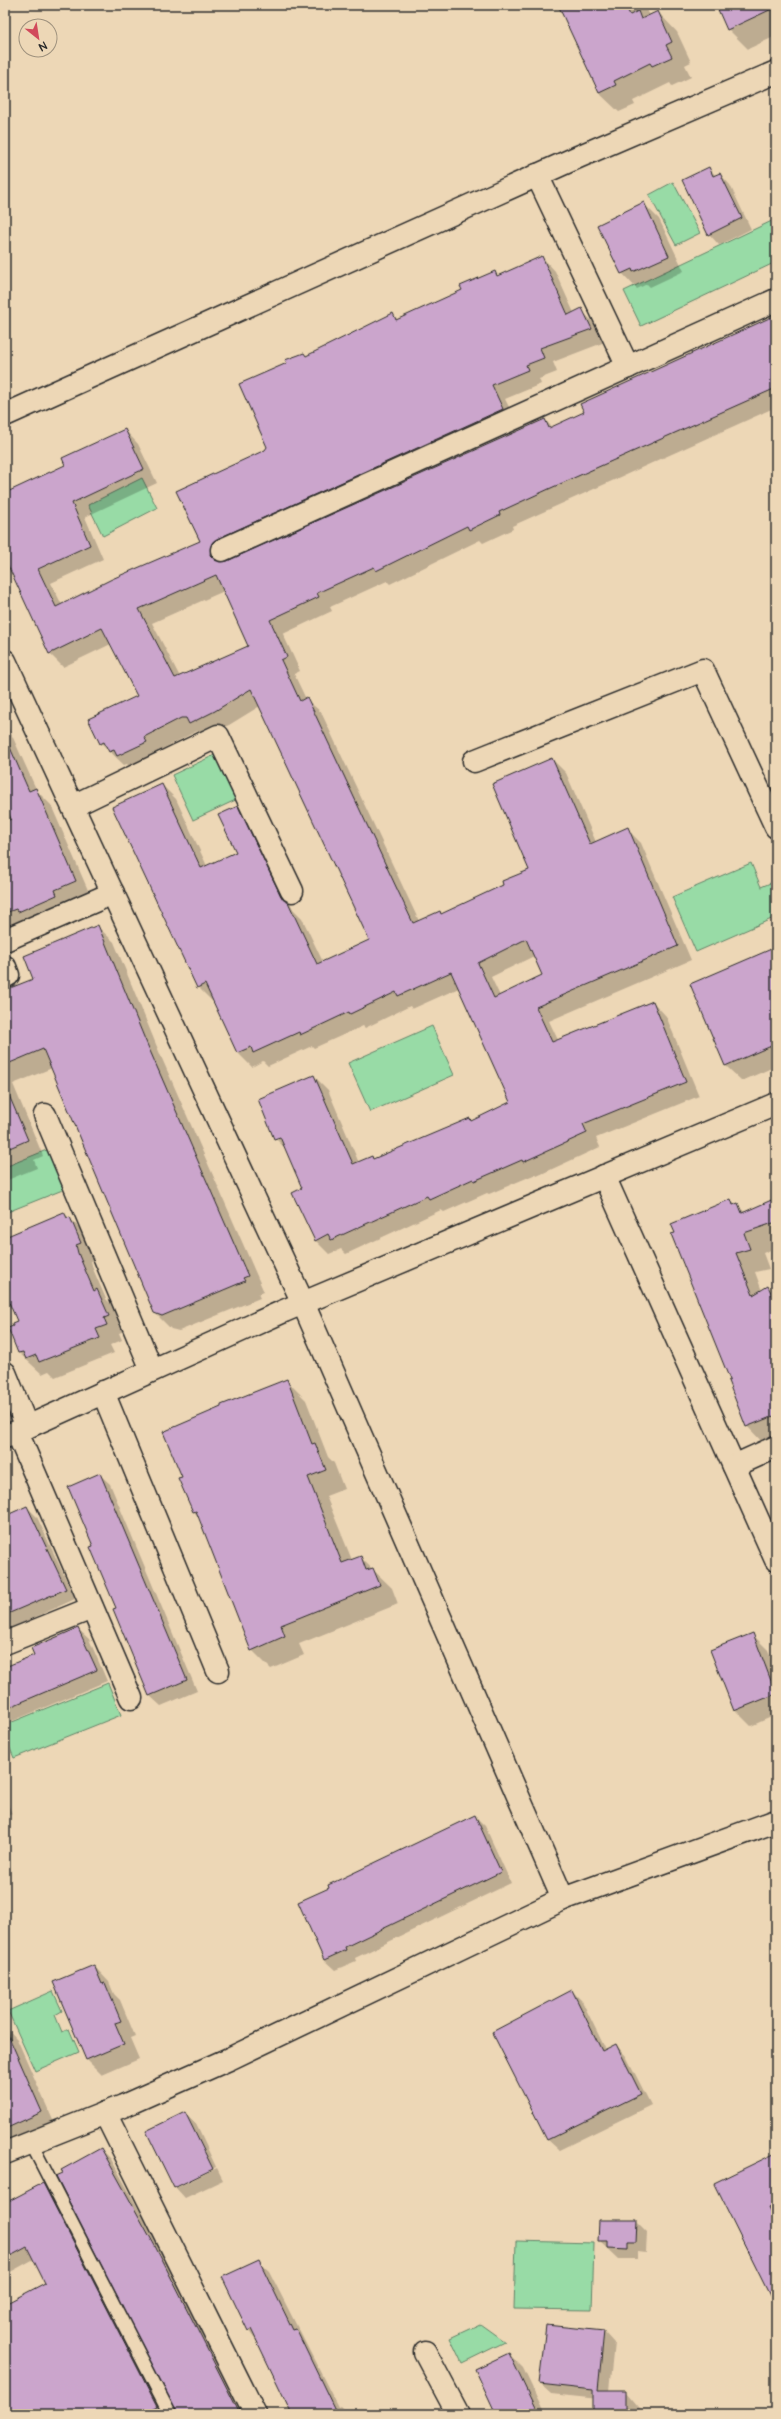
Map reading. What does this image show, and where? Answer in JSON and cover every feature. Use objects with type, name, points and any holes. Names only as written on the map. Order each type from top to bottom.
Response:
[{"type":"street","points":[[5,415],[537,175],[776,72]]},
{"type":"street","points":[[537,175],[628,367]]},
{"type":"street","points":[[222,550],[776,300]]},
{"type":"street","points":[[6,663],[303,1303],[563,1899]]},
{"type":"street","points":[[474,761],[703,670],[776,827]]},
{"type":"street","points":[[73,806],[218,736],[292,891]]},
{"type":"street","points":[[5,940],[113,893]]},
{"type":"street","points":[[5,967],[8,975],[5,976]]},
{"type":"street","points":[[16,1432],[303,1303],[776,1104]]},
{"type":"street","points":[[45,1115],[152,1370]]},
{"type":"street","points":[[604,1176],[776,1560]]},
{"type":"street","points":[[5,1373],[16,1432],[131,1698]]},
{"type":"street","points":[[103,1392],[218,1671]]},
{"type":"street","points":[[734,1466],[776,1447]]},
{"type":"street","points":[[5,1643],[92,1608]]},
{"type":"street","points":[[5,2153],[105,2113],[229,2059],[563,1899],[776,1821]]},
{"type":"street","points":[[105,2113],[255,2414]]},
{"type":"street","points":[[425,2352],[458,2414]]},
{"type":"lane","points":[[31,2143],[170,2414]]},
{"type":"green space","points":[[673,182],[700,233],[676,245],[649,195]]},
{"type":"green space","points":[[776,219],[776,262],[641,326],[624,291]]},
{"type":"green space","points":[[142,478],[157,508],[103,536],[88,505]]},
{"type":"green space","points":[[221,752],[242,797],[193,820],[172,775]]},
{"type":"green space","points":[[751,863],[761,887],[775,881],[776,917],[696,952],[672,897]]},
{"type":"green space","points":[[432,1026],[454,1075],[370,1112],[348,1063]]},
{"type":"green space","points":[[49,1149],[65,1189],[5,1213],[5,1167]]},
{"type":"green space","points":[[108,1683],[121,1715],[14,1758],[5,1736],[5,1725]]},
{"type":"green space","points":[[53,1991],[62,2011],[55,2015],[62,2032],[69,2029],[79,2052],[35,2071],[8,2011]]},
{"type":"green space","points":[[516,2241],[594,2243],[592,2310],[514,2309]]},
{"type":"green space","points":[[480,2324],[505,2342],[462,2363],[450,2338]]},
{"type":"building","points":[[558,5],[625,5],[630,15],[638,11],[641,19],[658,11],[672,42],[666,45],[672,57],[652,66],[650,63],[614,81],[616,85],[599,93]]},
{"type":"building","points":[[716,5],[776,5],[776,7],[727,30]]},
{"type":"building","points":[[709,167],[713,176],[720,173],[742,218],[708,235],[682,180]]},
{"type":"building","points":[[644,202],[669,256],[633,272],[632,269],[621,274],[597,225]]},
{"type":"building","points":[[542,256],[568,315],[582,308],[592,329],[540,348],[544,358],[526,365],[528,370],[492,385],[503,409],[217,539],[212,543],[210,555],[215,560],[227,561],[545,419],[549,428],[584,412],[580,404],[776,315],[776,388],[499,512],[500,515],[469,530],[467,526],[376,571],[374,567],[317,593],[319,597],[270,620],[287,657],[281,660],[300,701],[307,697],[413,923],[440,911],[441,914],[503,885],[502,881],[529,870],[492,784],[552,758],[590,844],[628,827],[678,946],[536,1007],[552,1042],[653,1001],[686,1082],[583,1124],[587,1133],[523,1162],[522,1160],[474,1181],[473,1179],[429,1199],[427,1196],[331,1240],[328,1234],[315,1241],[292,1193],[302,1188],[280,1137],[274,1139],[258,1099],[314,1075],[353,1164],[372,1156],[373,1159],[470,1118],[471,1121],[510,1102],[451,972],[398,996],[396,992],[350,1014],[349,1012],[300,1035],[299,1032],[253,1053],[251,1047],[237,1053],[205,984],[197,988],[112,807],[162,784],[201,868],[236,852],[218,815],[238,806],[281,896],[288,902],[317,964],[369,940],[251,689],[215,711],[189,724],[186,718],[181,718],[144,737],[147,742],[117,756],[114,750],[109,752],[104,742],[100,744],[88,719],[137,696],[102,628],[49,654],[5,559],[5,493],[65,465],[62,458],[125,429],[144,469],[72,503],[90,545],[38,569],[56,607],[112,579],[200,541],[176,491],[265,450],[267,447],[239,384],[287,363],[285,360],[304,353],[306,356],[393,313],[396,320],[462,290],[460,286],[495,271],[497,276]],"holes":[[[216,575],[248,646],[175,678],[139,609]],[[526,939],[542,975],[494,998],[478,963]]]},
{"type":"building","points":[[5,736],[29,791],[36,788],[76,881],[55,890],[57,895],[18,912],[16,909],[5,913],[5,822],[11,819],[5,804]]},
{"type":"building","points":[[98,925],[144,1037],[248,1276],[243,1278],[245,1281],[162,1316],[154,1313],[43,1049],[5,1065],[5,990],[33,979],[24,956]]},
{"type":"building","points":[[776,947],[776,1044],[725,1066],[690,984]]},
{"type":"building","points":[[5,1086],[28,1140],[5,1150]]},
{"type":"building","points":[[776,1198],[776,1222],[744,1233],[750,1249],[736,1253],[753,1295],[768,1286],[776,1304],[776,1415],[746,1427],[728,1381],[730,1380],[671,1234],[675,1233],[671,1224],[731,1199],[733,1205],[738,1203],[742,1213]]},
{"type":"building","points":[[64,1212],[67,1218],[70,1217],[81,1243],[76,1245],[78,1253],[94,1291],[97,1289],[109,1316],[104,1318],[107,1325],[96,1329],[100,1338],[39,1362],[36,1355],[26,1359],[23,1352],[18,1353],[8,1328],[13,1326],[12,1323],[17,1321],[5,1293],[5,1237]]},
{"type":"building","points":[[287,1379],[312,1444],[315,1443],[326,1470],[308,1477],[342,1563],[361,1556],[366,1570],[373,1568],[380,1585],[281,1625],[285,1636],[251,1651],[196,1511],[193,1512],[178,1478],[182,1477],[163,1432],[221,1407],[221,1405]]},
{"type":"building","points":[[100,1473],[187,1680],[149,1696],[113,1609],[116,1608],[90,1547],[93,1546],[68,1487]]},
{"type":"building","points":[[27,1506],[66,1589],[5,1615],[5,1516]]},
{"type":"building","points":[[78,1628],[97,1670],[5,1709],[5,1667],[34,1655],[31,1648]]},
{"type":"building","points":[[753,1633],[776,1694],[734,1711],[710,1650]]},
{"type":"building","points":[[475,1815],[501,1872],[345,1947],[346,1950],[324,1960],[298,1902],[329,1888],[328,1885]]},
{"type":"building","points":[[94,1965],[102,1984],[105,1983],[121,2021],[115,2023],[124,2044],[86,2060],[53,1982]]},
{"type":"building","points":[[572,1990],[602,2051],[616,2044],[641,2094],[547,2140],[492,2032]]},
{"type":"building","points":[[5,2028],[42,2112],[5,2129]]},
{"type":"building","points":[[185,2112],[213,2169],[174,2188],[146,2131]]},
{"type":"building","points":[[101,2148],[155,2246],[240,2414],[177,2414],[56,2176],[63,2173],[61,2170]]},
{"type":"building","points":[[776,2153],[776,2204],[768,2208],[776,2224],[776,2308],[714,2183]]},
{"type":"building","points":[[43,2183],[157,2406],[141,2414],[5,2414],[5,2304],[45,2283],[27,2247],[5,2259],[5,2203]]},
{"type":"building","points":[[599,2220],[637,2220],[636,2242],[628,2242],[628,2249],[608,2248],[608,2241],[598,2241]]},
{"type":"building","points":[[259,2260],[293,2330],[296,2329],[337,2414],[292,2414],[251,2329],[248,2331],[222,2277]]},
{"type":"building","points":[[546,2325],[604,2331],[598,2390],[626,2390],[626,2414],[593,2414],[593,2390],[539,2384]]},
{"type":"building","points":[[509,2353],[538,2414],[496,2414],[475,2369]]}]
